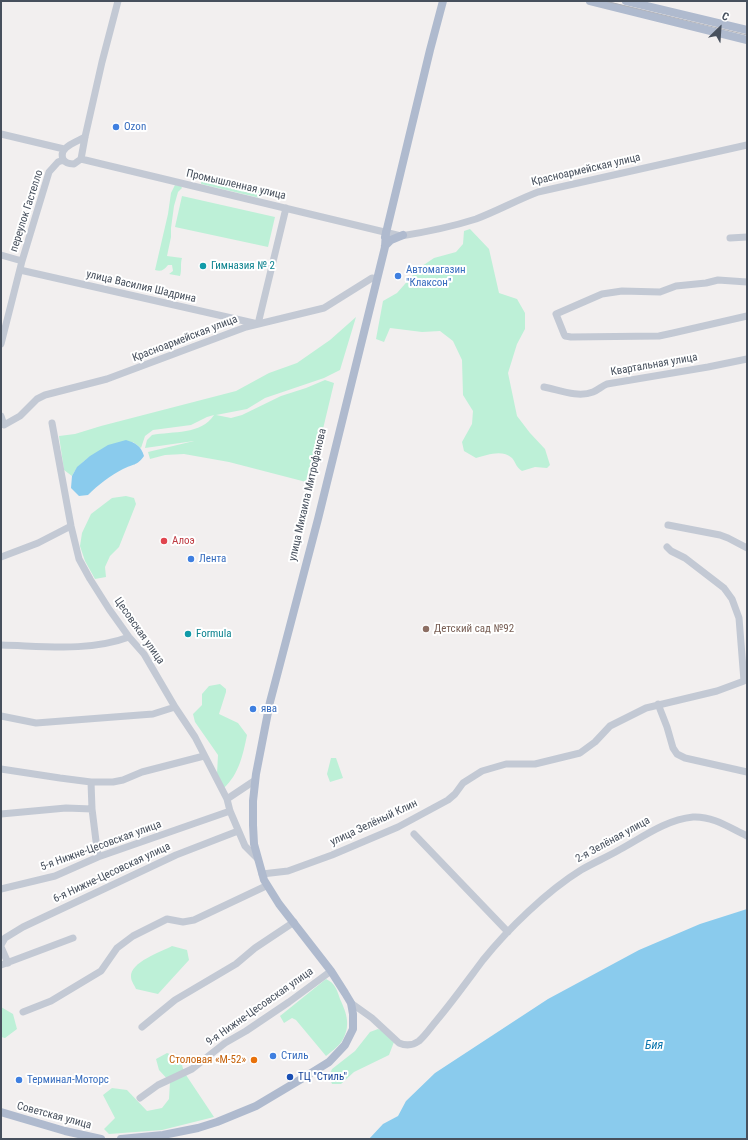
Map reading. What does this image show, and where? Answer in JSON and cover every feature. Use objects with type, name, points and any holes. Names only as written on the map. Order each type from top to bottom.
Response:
[{"type":"main road","name":"улица Михаила Митрофанова","points":[[331,971],[266,886],[257,858],[253,825],[254,781],[275,683],[318,519],[352,367],[443,1]]},
{"type":"main road","name":"улица Михаила Митрофанова","points":[[420,93],[448,1]]},
{"type":"main road","points":[[590,1],[747,40]]},
{"type":"main road","points":[[626,1],[747,30]]},
{"type":"main road","name":"улица Михаила Митрофанова","points":[[375,279],[385,247],[386,232]]},
{"type":"main road","points":[[385,247],[391,240],[402,235]]},
{"type":"main road","points":[[121,1139],[163,1135],[198,1128],[217,1122],[256,1106],[328,1062],[350,1038],[354,1022],[350,1004],[331,971]]},
{"type":"main road","name":"Советская улица","points":[[1,1112],[65,1131],[101,1139]]},
{"type":"street","points":[[1,134],[63,154],[70,164],[74,164],[82,157],[85,137],[104,54],[118,1]]},
{"type":"street","points":[[63,154],[68,146],[85,137]]},
{"type":"street","points":[[72,145],[79,148],[82,157]]},
{"type":"street","name":"Красноармейская улица","points":[[386,232],[402,235],[434,231],[477,218],[538,192],[747,145]]},
{"type":"street","name":"переулок Гастелло","points":[[1,344],[22,262],[49,172],[63,154]]},
{"type":"street","name":"Промышленная улица","points":[[82,157],[386,232]]},
{"type":"street","points":[[258,324],[286,208]]},
{"type":"street","points":[[730,238],[747,237]]},
{"type":"street","points":[[1,255],[22,262]]},
{"type":"street","name":"улица Василия Шадрина","points":[[20,270],[258,324]]},
{"type":"street","name":"Красноармейская улица","points":[[1,416],[4,425],[20,416],[37,399],[44,395],[107,379],[258,324],[324,308],[375,279]]},
{"type":"street","points":[[747,282],[718,280],[706,283],[676,286],[660,292],[622,291],[602,294],[556,314],[564,334],[571,337],[659,336],[747,316]]},
{"type":"street","name":"Квартальная улица","points":[[544,387],[579,394],[588,393],[596,391],[607,384],[747,359]]},
{"type":"street","name":"Цесовская улица","points":[[52,423],[71,526],[79,559],[90,579],[129,638],[144,654],[175,707],[195,737],[227,799],[230,811],[247,849],[257,858]]},
{"type":"street","points":[[668,524],[720,535],[747,548]]},
{"type":"street","points":[[1,557],[38,543],[71,526]]},
{"type":"street","name":"улица Зелёный Клин","points":[[262,874],[288,870],[332,855],[398,827],[448,800],[455,794],[463,783],[482,771],[506,764],[535,764],[580,753],[595,742],[610,726],[625,717],[658,704],[716,691],[744,681],[739,618],[732,599],[724,588],[685,558],[667,547]]},
{"type":"street","points":[[1,644],[82,647],[116,642],[129,638]]},
{"type":"street","points":[[658,704],[671,744],[677,754],[685,758],[747,772]]},
{"type":"street","points":[[1,716],[36,723],[153,714],[175,707]]},
{"type":"street","points":[[1,768],[91,782],[119,782],[142,772],[204,756]]},
{"type":"street","points":[[227,799],[254,781]]},
{"type":"street","points":[[91,782],[92,809],[98,857]]},
{"type":"street","points":[[1,814],[66,808],[92,809]]},
{"type":"street","name":"5-я Нижне-Цесовская улица","points":[[1,889],[55,876],[98,857],[230,811]]},
{"type":"street","name":"2-я Зелёная улица","points":[[350,1004],[372,1018],[399,1043],[403,1045],[412,1045],[423,1037],[508,932],[549,894],[576,873],[662,825],[693,817],[710,819],[747,836]]},
{"type":"street","name":"6-я Нижне-Цесовская улица","points":[[4,964],[1,946],[5,938],[23,927],[176,855],[238,831]]},
{"type":"street","points":[[414,834],[508,932]]},
{"type":"street","points":[[23,1012],[54,999],[101,971],[120,946],[133,936],[162,920],[171,919],[183,922],[194,920],[266,886]]},
{"type":"street","points":[[142,1027],[175,1000],[236,964],[255,948],[294,922]]},
{"type":"street","points":[[4,964],[73,938]]},
{"type":"street","name":"9-я Нижне-Цесовская улица","points":[[140,1098],[158,1085],[192,1069],[225,1043],[252,1027],[331,971]]},
{"type":"green space","points":[[202,177],[208,178],[209,182],[255,193],[257,189],[261,191],[260,198],[201,184]]},
{"type":"green space","points":[[175,185],[181,186],[182,188],[178,192],[174,206],[171,237],[167,256],[182,258],[180,276],[169,274],[173,271],[172,265],[168,265],[161,271],[155,270],[168,214],[171,193]]},
{"type":"green space","points":[[182,196],[275,217],[268,247],[175,227]]},
{"type":"green space","points":[[470,229],[489,249],[499,293],[517,299],[525,313],[525,329],[517,344],[508,373],[517,416],[545,449],[550,465],[547,468],[535,467],[522,471],[508,455],[499,453],[476,458],[464,451],[462,442],[472,424],[473,411],[463,395],[462,360],[453,341],[440,331],[422,332],[390,328],[384,342],[376,339],[383,301],[397,293],[419,268],[434,258],[456,252],[463,244],[464,231]]},
{"type":"green space","points":[[356,317],[340,370],[324,378],[265,398],[247,409],[216,415],[231,418],[242,415],[281,396],[325,380],[334,383],[310,483],[229,462],[184,454],[165,455],[150,459],[148,452],[194,441],[145,448],[147,440],[152,435],[194,429],[202,426],[214,415],[191,425],[153,430],[145,436],[141,448],[133,442],[98,453],[83,462],[72,476],[64,470],[59,436],[75,434],[236,391],[269,373],[297,363],[330,340]]},
{"type":"green space","points":[[126,496],[134,498],[136,504],[119,547],[110,556],[105,567],[106,577],[95,579],[85,561],[80,546],[82,533],[91,514],[112,498]]},
{"type":"green space","points":[[220,684],[226,689],[226,692],[219,714],[238,723],[247,735],[242,757],[237,770],[224,788],[217,774],[218,755],[195,722],[193,714],[202,705],[202,694],[209,686]]},
{"type":"green space","points":[[331,758],[336,758],[343,778],[330,782],[327,774]]},
{"type":"green space","points":[[172,946],[187,950],[189,960],[158,994],[136,989],[131,977],[135,967],[147,958]]},
{"type":"green space","points":[[326,979],[334,985],[337,990],[345,1010],[347,1025],[345,1036],[342,1041],[326,1056],[296,1020],[292,1018],[284,1023],[280,1016]]},
{"type":"green space","points":[[1,1007],[13,1014],[17,1029],[5,1038],[1,1037]]},
{"type":"green space","points":[[378,1029],[389,1034],[394,1042],[389,1055],[354,1072],[341,1084],[332,1084],[329,1076],[332,1069],[355,1051],[370,1032]]},
{"type":"green space","points":[[167,1053],[180,1058],[184,1072],[214,1117],[162,1130],[109,1134],[104,1129],[115,1118],[103,1095],[112,1088],[127,1090],[147,1111],[162,1108],[169,1099],[170,1082],[159,1070],[156,1059]]},
{"type":"water","points":[[126,440],[140,447],[144,456],[137,463],[109,477],[88,495],[79,496],[71,488],[72,476],[77,467],[90,456],[108,445]]},
{"type":"water","name":"Бия","points":[[747,909],[747,1139],[369,1139],[383,1124],[398,1116],[406,1101],[435,1073],[548,999],[639,950],[700,924]]},
{"type":"tram line","points":[[605,1],[747,35]]},
{"type":"place","name":"Ozon","points":[[116,127]]},
{"type":"place","name":"Гимназия № 2","points":[[203,266]]},
{"type":"place","name":"Автомагазин \"Клаксон\"","points":[[398,276]]},
{"type":"place","name":"Алоэ","points":[[164,541]]},
{"type":"place","name":"Лента","points":[[191,559]]},
{"type":"place","name":"Детский сад №92","points":[[426,629]]},
{"type":"place","name":"Formula","points":[[188,634]]},
{"type":"place","name":"ява","points":[[253,709]]},
{"type":"place","name":"Стиль","points":[[273,1056]]},
{"type":"place","name":"Столовая «М-52»","points":[[254,1060]]},
{"type":"place","name":"ТЦ \"Стиль\"","points":[[290,1077]]},
{"type":"place","name":"Терминал-Моторс","points":[[19,1080]]}]
